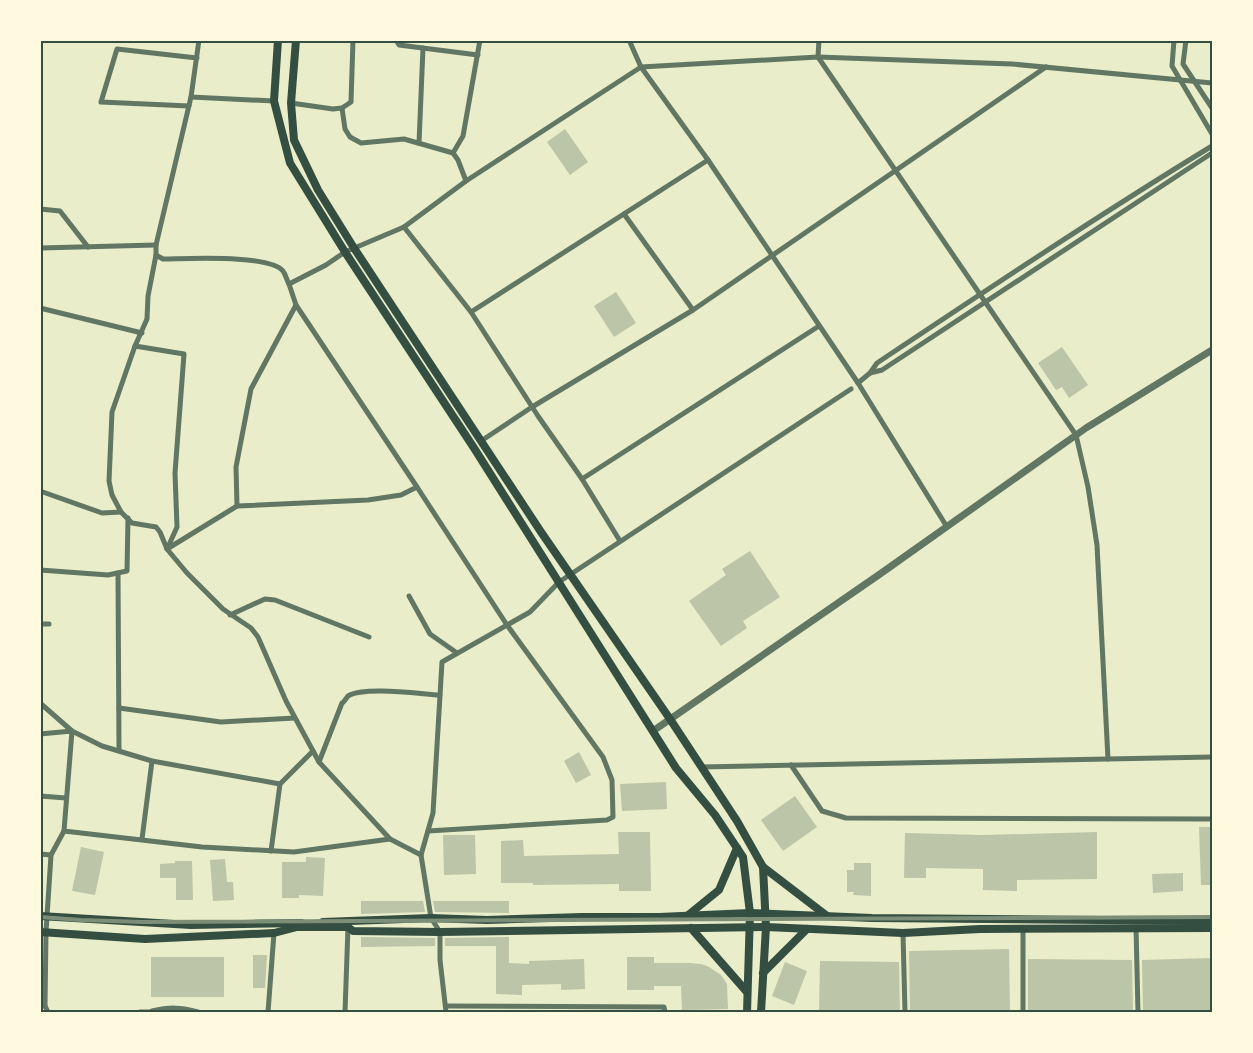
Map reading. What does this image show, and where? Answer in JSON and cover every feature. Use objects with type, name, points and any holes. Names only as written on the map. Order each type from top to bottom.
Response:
[{"type":"main road","points":[[278,40],[274,101],[290,163],[345,252],[474,448],[676,768],[715,814],[743,857],[750,913],[747,1012]]},
{"type":"main road","points":[[296,40],[291,103],[294,140],[318,190],[481,441],[670,719],[737,821],[763,867],[827,916]]},
{"type":"main road","points":[[687,916],[719,890],[737,848]]},
{"type":"main road","points":[[761,1012],[766,927],[763,867]]},
{"type":"main road","points":[[44,916],[191,925],[431,918],[487,920],[750,913],[904,918],[1212,921]]},
{"type":"main road","points":[[43,932],[145,939],[274,933],[297,927],[348,927],[353,931],[440,932],[766,927],[903,933],[1136,927],[1212,928]]},
{"type":"main road","points":[[691,928],[747,992]]},
{"type":"main road","points":[[763,973],[807,929]]},
{"type":"street","points":[[199,40],[191,97],[156,245],[147,319],[112,412],[109,481],[112,495],[121,512],[132,523],[156,527],[167,549],[209,597],[230,615],[251,628],[258,637],[295,718],[319,762],[390,839],[421,855]]},
{"type":"street","points":[[291,103],[333,109],[342,108],[351,102],[353,40]]},
{"type":"street","points":[[396,40],[399,45],[478,55]]},
{"type":"street","points":[[453,153],[463,136],[480,40]]},
{"type":"street","points":[[629,40],[641,67],[708,160],[858,383],[947,526]]},
{"type":"street","points":[[819,40],[818,57],[1076,435],[1088,487],[1097,545],[1108,759]]},
{"type":"street","points":[[1174,40],[1172,66],[1212,134]]},
{"type":"street","points":[[1186,40],[1184,64],[1212,108]]},
{"type":"street","points":[[419,143],[423,48]]},
{"type":"street","points":[[189,106],[101,102],[117,49],[196,58]]},
{"type":"street","points":[[289,284],[326,265],[345,252],[404,227],[466,182],[641,67],[818,57],[1012,64],[1212,83]]},
{"type":"street","points":[[481,441],[532,407],[693,310],[1046,67]]},
{"type":"street","points":[[191,97],[274,101]]},
{"type":"street","points":[[342,108],[345,129],[350,137],[361,143],[404,139],[453,153],[466,182]]},
{"type":"street","points":[[858,383],[870,373],[877,363],[980,293],[1212,146]]},
{"type":"street","points":[[870,373],[882,370],[1212,153]]},
{"type":"street","points":[[471,312],[708,160]]},
{"type":"street","points":[[40,209],[60,211],[88,247]]},
{"type":"street","points":[[624,214],[693,310]]},
{"type":"street","points":[[404,227],[471,312],[582,479],[620,541]]},
{"type":"street","points":[[40,248],[156,245]]},
{"type":"street","points":[[156,255],[163,259],[249,259],[283,270],[296,305],[507,625],[603,757],[612,780],[613,817],[607,820],[428,831]]},
{"type":"street","points":[[237,507],[236,467],[251,389],[296,305]]},
{"type":"street","points":[[40,308],[142,333]]},
{"type":"street","points":[[582,479],[819,326]]},
{"type":"street","points":[[135,346],[184,354],[175,472],[177,527],[167,549]]},
{"type":"street","points":[[653,731],[1076,435],[1212,350]]},
{"type":"street","points":[[664,1012],[664,1007],[534,1010],[446,1009],[440,960],[440,932],[431,918],[421,855],[433,813],[442,662],[530,612],[559,582],[850,389]]},
{"type":"street","points":[[167,549],[237,507],[368,500],[401,495],[417,487]]},
{"type":"street","points":[[40,491],[102,513],[121,512]]},
{"type":"street","points":[[40,570],[108,575],[127,571],[128,518]]},
{"type":"street","points":[[118,573],[119,751]]},
{"type":"street","points":[[409,596],[430,634],[457,653]]},
{"type":"street","points":[[230,615],[265,599],[275,600],[369,637]]},
{"type":"street","points":[[40,624],[50,624]]},
{"type":"street","points":[[319,762],[347,696],[389,691],[440,695]]},
{"type":"street","points":[[40,703],[72,731],[102,746],[152,761],[280,784]]},
{"type":"street","points":[[119,708],[221,722],[295,718]]},
{"type":"street","points":[[40,734],[72,731]]},
{"type":"street","points":[[48,1012],[43,1006],[44,916],[51,855],[64,831],[72,731]]},
{"type":"street","points":[[271,851],[280,784],[313,752]]},
{"type":"street","points":[[701,767],[1212,757]]},
{"type":"street","points":[[142,839],[152,761]]},
{"type":"street","points":[[791,765],[822,811],[846,818],[1212,819]]},
{"type":"street","points":[[40,796],[66,798]]},
{"type":"street","points":[[64,831],[202,847],[294,852],[390,839]]},
{"type":"street","points":[[40,854],[51,855]]},
{"type":"street","points":[[345,1012],[348,927]]},
{"type":"street","points":[[1136,927],[1138,1012]]},
{"type":"street","points":[[1023,929],[1023,1012]]},
{"type":"street","points":[[268,1012],[274,933]]},
{"type":"street","points":[[903,933],[905,1012]]},
{"type":"street","points":[[140,1012],[182,1008],[198,1012]]},
{"type":"building","points":[[565,129],[588,162],[570,175],[547,142]]},
{"type":"building","points":[[616,292],[636,323],[614,337],[594,306]]},
{"type":"building","points":[[1062,347],[1088,385],[1069,398],[1062,387],[1056,390],[1038,363]]},
{"type":"building","points":[[750,551],[780,597],[743,621],[747,628],[721,646],[689,601],[726,575],[722,569]]},
{"type":"building","points":[[579,752],[591,775],[576,783],[564,761]]},
{"type":"building","points":[[666,782],[667,809],[622,811],[620,784]]},
{"type":"building","points":[[795,796],[817,827],[783,851],[761,820]]},
{"type":"building","points":[[1199,827],[1212,827],[1212,885],[1201,885]]},
{"type":"building","points":[[618,832],[650,832],[651,891],[619,891],[619,884],[501,883],[501,841],[523,840],[524,856],[619,854]]},
{"type":"building","points":[[1097,832],[1097,879],[1017,880],[1017,891],[983,890],[983,869],[926,868],[926,878],[904,878],[905,833],[983,835]]},
{"type":"building","points":[[443,835],[475,835],[476,874],[444,875]]},
{"type":"building","points":[[81,847],[104,852],[95,895],[72,891]]},
{"type":"building","points":[[306,857],[325,858],[323,896],[299,895],[299,898],[282,898],[282,862],[306,862]]},
{"type":"building","points":[[225,859],[227,882],[233,882],[234,900],[213,901],[210,860]]},
{"type":"building","points":[[175,861],[192,861],[193,900],[176,900],[176,878],[160,878],[160,864],[175,863]]},
{"type":"building","points":[[854,863],[871,863],[871,896],[853,895],[854,892],[847,892],[847,870],[854,870]]},
{"type":"building","points":[[1183,873],[1183,891],[1153,893],[1152,874]]},
{"type":"building","points":[[361,901],[423,901],[425,912],[361,914]]},
{"type":"building","points":[[433,901],[509,901],[509,913],[435,912]]},
{"type":"building","points":[[361,937],[435,938],[435,946],[361,947]]},
{"type":"building","points":[[509,937],[509,963],[529,964],[529,961],[584,959],[585,989],[561,990],[561,984],[522,985],[522,995],[496,994],[496,946],[445,946],[445,938]]},
{"type":"building","points":[[1009,949],[1010,1012],[910,1012],[909,951]]},
{"type":"building","points":[[253,955],[267,955],[265,988],[253,988]]},
{"type":"building","points":[[151,957],[224,957],[224,997],[151,997]]},
{"type":"building","points":[[627,957],[654,957],[654,963],[690,963],[709,967],[721,975],[727,984],[728,1009],[682,1010],[681,986],[654,986],[654,990],[627,990]]},
{"type":"building","points":[[1212,958],[1212,1012],[1143,1012],[1142,960]]},
{"type":"building","points":[[1028,959],[1132,960],[1133,1012],[1028,1012]]},
{"type":"building","points":[[820,961],[899,962],[900,1012],[819,1012]]},
{"type":"building","points":[[785,962],[807,971],[794,1005],[772,996]]},
{"type":"railway","points":[[40,917],[144,922],[1212,917]]}]
